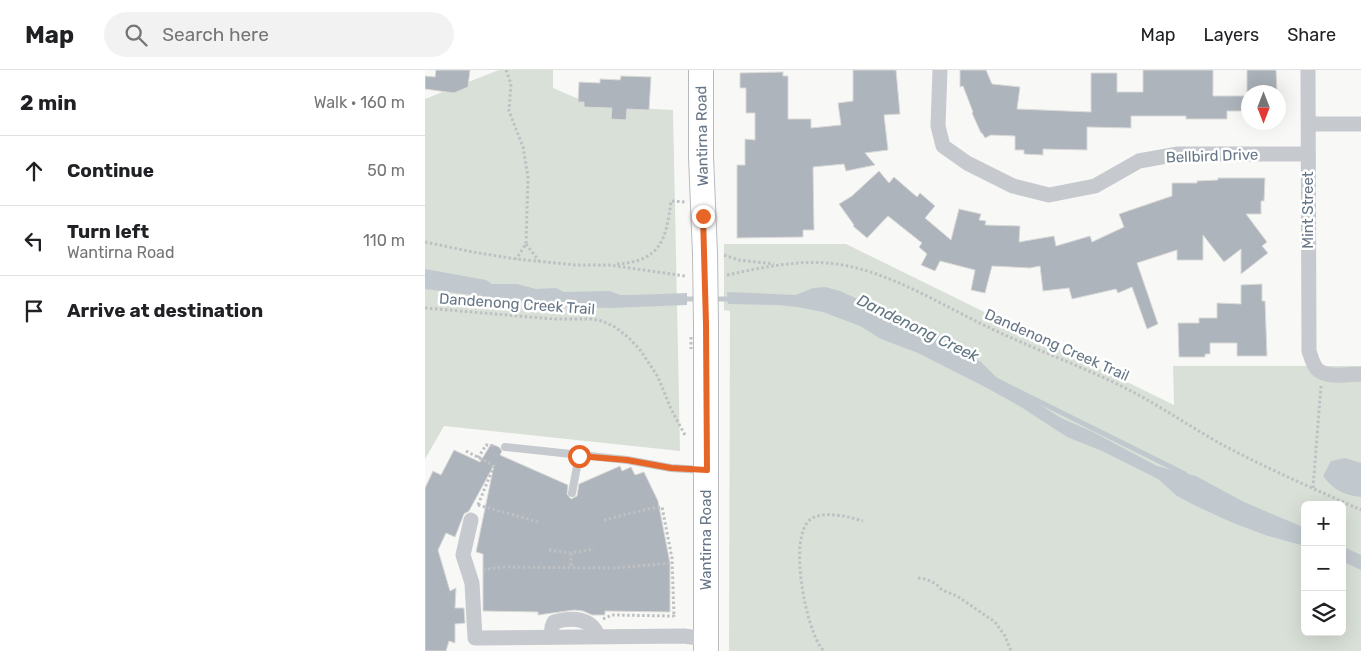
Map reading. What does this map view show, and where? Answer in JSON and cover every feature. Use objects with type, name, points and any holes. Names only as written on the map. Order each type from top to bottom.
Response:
[{"type":"main road","name":"Wantirna Road","points":[[701,70],[701,157],[713,254],[706,324],[706,645]]},
{"type":"street","name":"Bellbird Drive","points":[[941,70],[938,126],[943,146],[967,163],[1013,186],[1049,195],[1095,186],[1139,161],[1178,154],[1308,154]]},
{"type":"street","name":"Mint Street","points":[[1308,70],[1309,351],[1317,369],[1323,373],[1331,375],[1361,374]]},
{"type":"street","points":[[1309,124],[1361,124]]},
{"type":"street","points":[[471,520],[463,555],[472,583],[475,638],[551,637],[566,644],[594,630]]},
{"type":"street","points":[[551,637],[554,622],[561,620],[583,620],[594,630],[616,636],[684,636],[706,645]]},
{"type":"street","points":[[616,636],[617,651]]},
{"type":"lane","points":[[505,447],[627,460],[671,468],[707,470]]},
{"type":"lane","points":[[572,493],[579,456]]},
{"type":"path","points":[[506,70],[511,84],[509,111],[525,156],[528,188],[526,244],[516,259]]},
{"type":"path","points":[[425,242],[473,252],[539,262],[575,265],[630,263],[647,258],[659,247],[668,227],[671,201],[688,203]]},
{"type":"path","points":[[526,244],[539,262]]},
{"type":"path","points":[[713,254],[739,260],[779,264]]},
{"type":"path","name":"Dandenong Creek Trail","points":[[727,275],[779,264],[815,263],[840,265],[883,276],[993,329],[1133,392],[1221,444],[1361,510]]},
{"type":"path","points":[[609,265],[685,276]]},
{"type":"path","name":"Dandenong Creek Trail","points":[[425,308],[554,319],[591,319],[603,321],[615,327],[641,351],[658,377],[671,410],[690,444]]},
{"type":"path","points":[[1313,488],[1321,389]]},
{"type":"path","points":[[478,458],[486,445],[505,447]]},
{"type":"path","points":[[466,451],[491,464],[493,468],[471,520]]},
{"type":"path","points":[[478,505],[538,522]]},
{"type":"path","points":[[604,520],[648,508],[662,507],[672,563],[673,637]]},
{"type":"path","points":[[823,650],[819,645],[809,619],[801,590],[800,552],[803,532],[809,521],[821,516],[840,516],[863,521]]},
{"type":"path","points":[[549,550],[571,553],[593,549]]},
{"type":"path","points":[[571,553],[571,567]]},
{"type":"path","points":[[482,570],[502,567],[615,568],[672,563]]},
{"type":"path","points":[[918,578],[926,579],[936,584],[942,590],[957,596],[995,622],[1005,636],[1011,651]]},
{"type":"path","points":[[594,630],[612,615],[674,616]]},
{"type":"shaded area","points":[[499,70],[553,70],[553,88],[595,106],[673,110],[680,451],[444,426],[425,459],[425,99]]},
{"type":"shaded area","points":[[724,244],[846,244],[1174,405],[1173,366],[1361,366],[1361,651],[729,651],[730,311],[724,310]]},
{"type":"water","points":[[425,269],[486,280],[492,284],[517,284],[536,289],[556,288],[564,292],[610,291],[620,295],[687,293],[687,305],[612,308],[569,307],[425,289]]},
{"type":"water","points":[[825,287],[840,291],[873,306],[895,319],[930,330],[981,362],[1007,388],[1031,399],[1061,418],[1093,432],[1157,466],[1196,476],[1244,502],[1301,526],[1301,545],[1268,536],[1196,506],[1177,496],[1158,479],[1102,451],[1067,437],[1021,407],[987,388],[918,353],[881,339],[860,326],[823,312],[797,307],[728,304],[727,292],[796,295],[813,288]]},
{"type":"water","points":[[1345,458],[1361,463],[1361,497],[1339,491],[1323,476],[1331,461]]},
{"type":"water","points":[[1346,548],[1361,555],[1361,570],[1346,563]]},
{"type":"building","points":[[436,70],[470,70],[468,87],[454,93],[425,89],[425,76],[435,77]]},
{"type":"building","points":[[853,70],[896,70],[900,114],[884,115],[888,150],[865,153],[875,165],[846,171],[844,164],[813,167],[814,230],[803,230],[803,237],[737,238],[737,165],[745,165],[745,139],[755,140],[755,113],[746,113],[746,88],[740,88],[740,73],[783,72],[783,76],[788,76],[788,119],[811,119],[811,128],[841,125],[838,103],[853,101]]},
{"type":"building","points":[[960,70],[986,70],[992,84],[1020,87],[1017,109],[1091,112],[1091,73],[1117,73],[1117,92],[1143,92],[1143,70],[1213,70],[1213,96],[1241,96],[1241,111],[1227,111],[1227,119],[1186,119],[1186,116],[1131,116],[1131,128],[1087,127],[1087,150],[1043,149],[1043,155],[1024,154],[1024,150],[1015,150],[1015,136],[991,135],[985,138],[972,113],[963,86],[960,87]]},
{"type":"building","points":[[1247,70],[1276,70],[1277,85],[1247,85]]},
{"type":"building","points":[[621,76],[651,77],[649,110],[627,109],[626,120],[611,119],[612,108],[584,107],[584,102],[578,102],[579,82],[600,83],[600,79],[620,80]]},
{"type":"building","points":[[879,171],[889,183],[894,177],[917,197],[920,193],[935,206],[925,218],[951,240],[959,209],[981,214],[979,220],[986,221],[985,225],[1020,226],[1019,242],[1054,236],[1056,246],[1090,236],[1092,242],[1124,227],[1119,214],[1172,196],[1172,183],[1197,183],[1197,181],[1218,180],[1218,178],[1265,178],[1264,201],[1261,201],[1261,214],[1246,214],[1267,242],[1262,246],[1268,253],[1241,274],[1241,249],[1224,262],[1203,235],[1203,260],[1177,260],[1177,250],[1137,263],[1158,324],[1147,329],[1132,287],[1118,293],[1116,289],[1072,299],[1069,288],[1043,291],[1040,266],[1030,268],[992,266],[985,293],[971,290],[975,270],[940,261],[935,271],[921,265],[927,254],[919,247],[922,243],[888,216],[867,238],[853,226],[839,204],[852,196]]},
{"type":"building","points":[[1262,284],[1262,301],[1265,301],[1267,356],[1237,356],[1237,343],[1210,343],[1210,354],[1205,354],[1205,357],[1179,357],[1178,323],[1199,323],[1199,318],[1217,318],[1217,303],[1241,304],[1241,285]]},
{"type":"building","points":[[491,444],[499,447],[502,451],[500,455],[568,485],[567,494],[571,499],[577,496],[579,484],[620,466],[622,471],[631,467],[635,475],[644,472],[658,501],[670,563],[670,612],[605,611],[605,615],[592,615],[574,610],[538,615],[538,612],[483,611],[483,554],[476,552],[494,465],[469,511],[464,514],[455,537],[446,533],[438,550],[450,591],[456,588],[455,608],[464,608],[465,623],[455,624],[455,643],[449,641],[446,651],[425,651],[425,488],[433,471],[441,475],[454,450],[480,462]]},
{"type":"waterway","name":"Dandenong Creek","points":[[681,299],[700,299]]},
{"type":"waterway","name":"Dandenong Creek","points":[[711,299],[733,299]]},
{"type":"waterway","name":"Dandenong Creek","points":[[994,379],[1185,474]]},
{"type":"route","points":[[579,456],[627,460],[671,468],[707,470],[703,216]]}]
